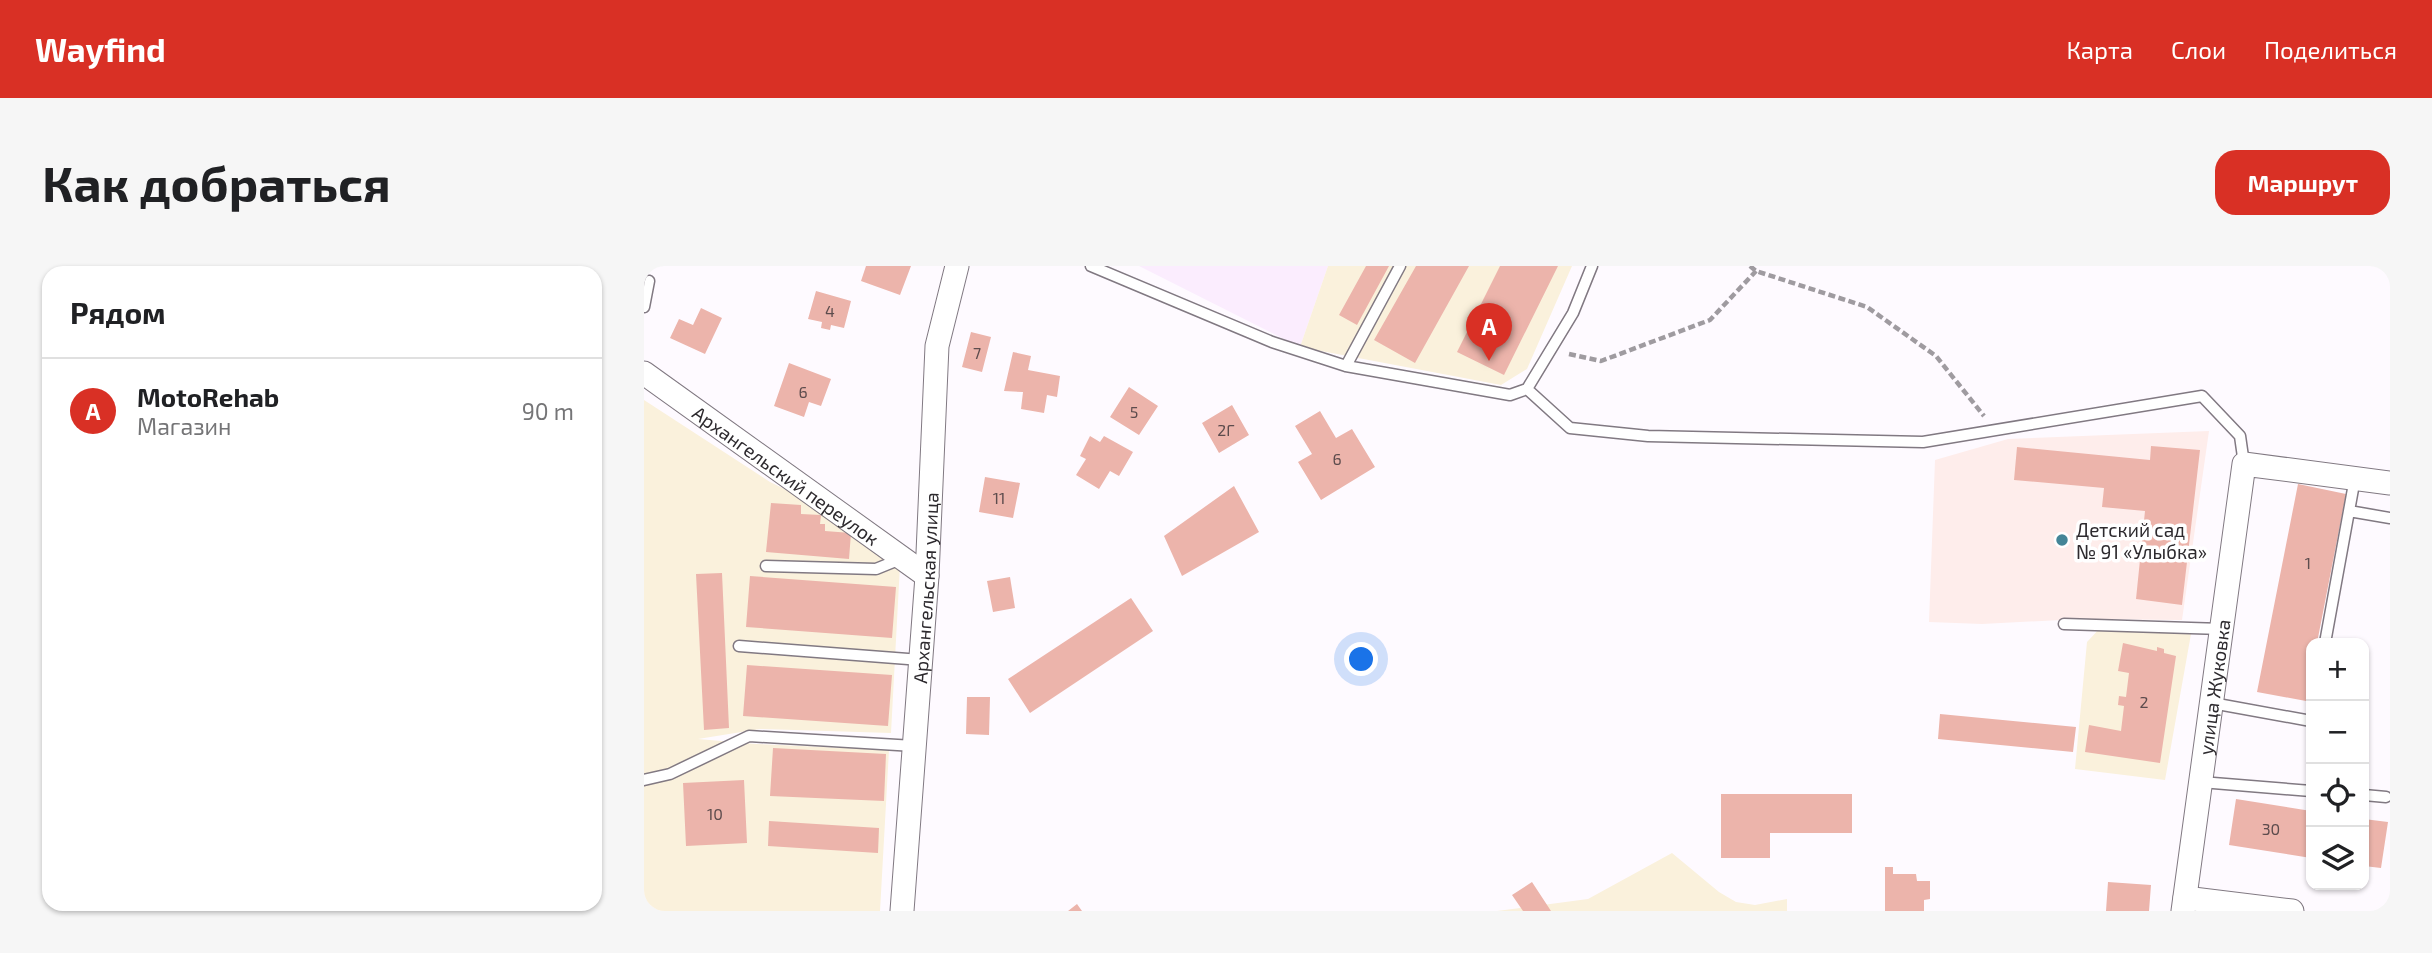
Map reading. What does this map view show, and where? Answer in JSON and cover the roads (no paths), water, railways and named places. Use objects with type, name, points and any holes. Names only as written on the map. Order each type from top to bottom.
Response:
[{"type":"street","name":"Архангельская улица","points":[[902,911],[927,576],[937,346],[957,266]]},
{"type":"street","name":"Архангельский переулок","points":[[644,373],[927,576]]},
{"type":"street","points":[[2245,464],[2390,483]]},
{"type":"street","name":"улица Жуковка","points":[[2184,905],[2245,464]]},
{"type":"street","points":[[2184,905],[2292,911]]},
{"type":"lane","points":[[1091,266],[1272,342],[1346,366],[1510,396],[1527,389],[1573,313],[1592,266]]},
{"type":"lane","points":[[1346,366],[1399,266]]},
{"type":"lane","points":[[644,307],[649,281]]},
{"type":"lane","points":[[1527,389],[1570,428],[1648,436],[1923,442],[2202,396],[2240,436],[2245,464]]},
{"type":"lane","points":[[2326,638],[2355,478]]},
{"type":"lane","points":[[2349,511],[2390,518]]},
{"type":"lane","points":[[766,566],[876,569],[903,558]]},
{"type":"lane","points":[[2064,624],[2222,629]]},
{"type":"lane","points":[[739,646],[921,660]]},
{"type":"lane","points":[[2212,703],[2306,719]]},
{"type":"lane","points":[[644,780],[670,774],[748,736],[914,746]]},
{"type":"lane","points":[[2201,782],[2306,791]]},
{"type":"lane","points":[[2369,796],[2389,798]]},
{"type":"place","name":"MotoRehab","points":[[1489,361]]},
{"type":"place","name":"Детский сад № 91 «Улыбка»","points":[[2062,540]]}]
